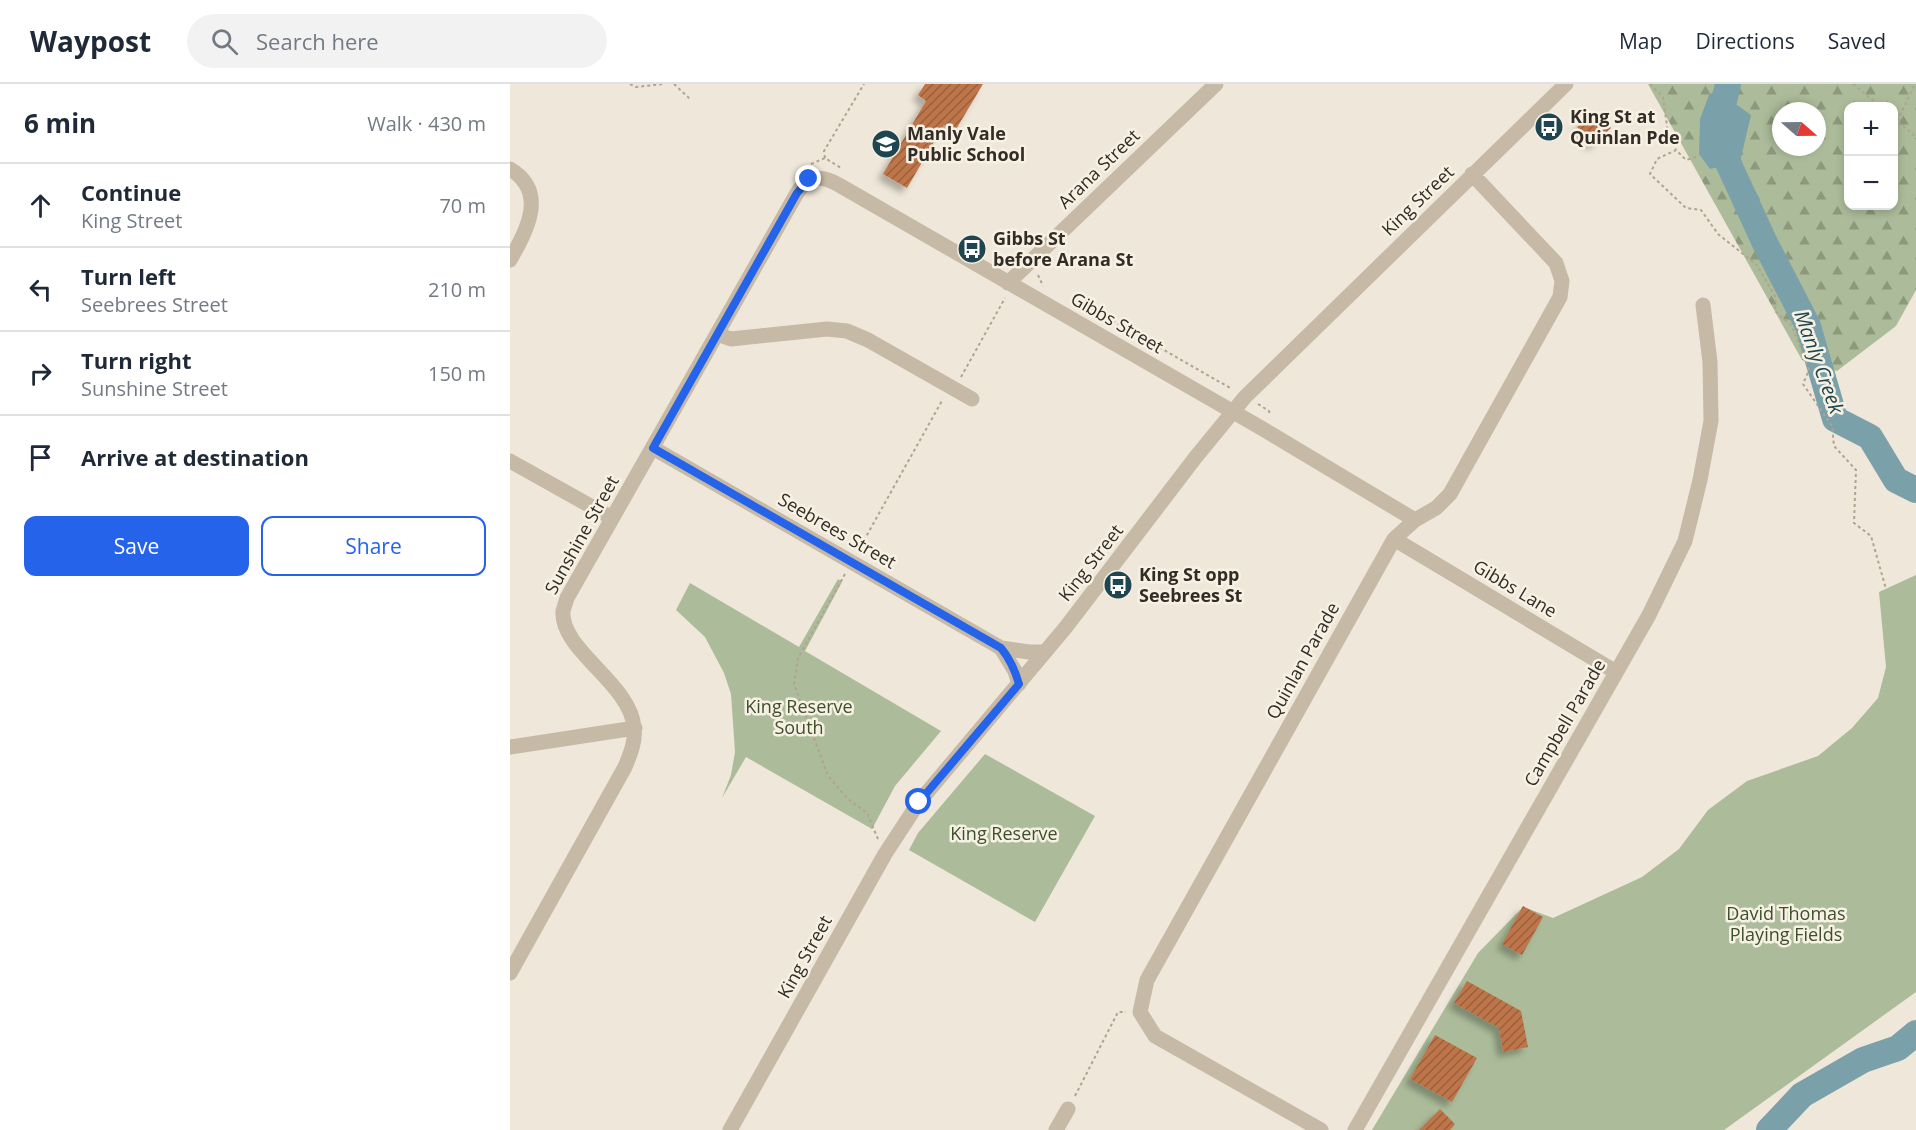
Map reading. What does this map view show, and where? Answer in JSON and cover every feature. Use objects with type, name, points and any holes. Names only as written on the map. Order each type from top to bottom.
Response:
[{"type":"street","name":"Arana Street","points":[[1010,284],[1026,265],[1216,84]]},
{"type":"street","name":"King Street","points":[[730,1130],[901,827],[919,802],[1019,684],[1110,571],[1232,411],[1566,84]]},
{"type":"street","points":[[510,169],[521,175],[531,193],[527,231],[510,260]]},
{"type":"street","name":"Gibbs Street","points":[[805,174],[832,181],[1263,429],[1415,520]]},
{"type":"street","name":"Sunshine Street","points":[[635,728],[632,715],[623,699],[571,638],[564,622],[563,611],[567,598],[797,193],[805,174]]},
{"type":"street","name":"Quinlan Parade","points":[[1140,1012],[1147,980],[1394,539],[1415,520],[1436,508],[1450,494],[1560,297],[1562,290],[1560,272],[1556,263],[1472,174]]},
{"type":"street","name":"Campbell Parade","points":[[1355,1130],[1649,615],[1685,541],[1711,421],[1710,362],[1703,305]]},
{"type":"street","points":[[717,334],[731,339],[827,329],[847,331],[868,340],[972,399]]},
{"type":"street","name":"Seebrees Street","points":[[653,448],[1001,648],[1045,652]]},
{"type":"street","points":[[510,461],[612,518]]},
{"type":"street","name":"Gibbs Lane","points":[[1394,539],[1616,672]]},
{"type":"street","name":"Seebrees Street","points":[[1001,648],[1015,671],[1019,684]]},
{"type":"street","points":[[510,747],[635,728],[632,750],[625,767],[510,973]]},
{"type":"street","points":[[1140,1012],[1155,1036],[1321,1130]]},
{"type":"street","points":[[1056,1130],[1068,1109]]},
{"type":"path","points":[[630,84],[636,87],[663,84]]},
{"type":"path","points":[[674,84],[691,100]]},
{"type":"path","points":[[825,158],[824,150],[864,84]]},
{"type":"path","points":[[1650,84],[1663,97],[1668,134],[1676,150],[1686,160],[1696,157]]},
{"type":"path","points":[[1853,84],[1875,102]]},
{"type":"path","points":[[1898,119],[1915,84]]},
{"type":"path","points":[[1898,122],[1916,137]]},
{"type":"path","points":[[1676,150],[1658,159],[1650,174],[1686,208],[1701,210],[1718,234],[1756,265],[1776,298],[1775,311],[1792,326],[1809,370],[1803,384],[1832,426],[1834,446],[1856,470],[1854,523],[1871,536],[1886,589]]},
{"type":"path","points":[[1026,265],[1040,277],[1043,286]]},
{"type":"path","points":[[878,839],[867,813],[848,799],[828,776],[794,684],[798,658],[1010,284]]},
{"type":"path","points":[[1073,304],[1092,309],[1271,414],[1263,429]]},
{"type":"path","points":[[1068,1109],[1118,1012],[1140,1012]]},
{"type":"green space","points":[[1648,84],[1916,84],[1916,290],[1896,326],[1837,371],[1802,360]]},
{"type":"green space","name":"David Thomas Playing Fields","points":[[1916,575],[1916,992],[1724,1130],[1372,1130],[1478,953],[1523,907],[1553,918],[1642,877],[1679,849],[1708,810],[1747,781],[1818,756],[1852,728],[1878,698],[1886,667],[1879,592]]},
{"type":"green space","name":"King Reserve South","points":[[838,579],[842,582],[805,651],[941,731],[895,786],[872,829],[746,757],[722,798],[731,775],[735,752],[731,694],[724,673],[705,637],[676,610],[690,583],[799,647]]},
{"type":"green space","name":"King Reserve","points":[[985,754],[1095,816],[1035,922],[909,850],[918,833]]},
{"type":"water","points":[[1716,90],[1751,115],[1740,162],[1710,169],[1699,154],[1700,119],[1709,95]]},
{"type":"building","points":[[925,84],[983,84],[955,131],[944,125],[907,188],[883,174],[926,101],[918,95]]},
{"type":"building","points":[[1596,112],[1611,128],[1593,145],[1577,127]]},
{"type":"building","points":[[1523,906],[1543,917],[1522,955],[1502,944]]},
{"type":"building","points":[[1467,981],[1521,1011],[1528,1047],[1503,1052],[1499,1028],[1454,1003]]},
{"type":"building","points":[[1435,1035],[1477,1058],[1452,1102],[1410,1079]]},
{"type":"building","points":[[1440,1109],[1455,1124],[1450,1130],[1419,1130]]},
{"type":"waterway","name":"Manly Creek","points":[[1728,84],[1721,114],[1719,143],[1764,241],[1808,326],[1835,419],[1870,437],[1896,480],[1916,490]]},
{"type":"waterway","name":"Manly Creek","points":[[1769,1130],[1802,1095],[1863,1060],[1898,1048],[1916,1033]]},
{"type":"place","name":"King St at Quinlan Pde","points":[[1549,127]]},
{"type":"place","name":"Manly Vale Public School","points":[[886,144]]},
{"type":"place","name":"Gibbs St before Arana St","points":[[972,249]]},
{"type":"place","name":"King St opp Seebrees St","points":[[1118,585]]},
{"type":"route","points":[[809,179],[797,193],[653,448],[852,561],[1001,648],[1005,653],[1019,684],[919,802]]}]
